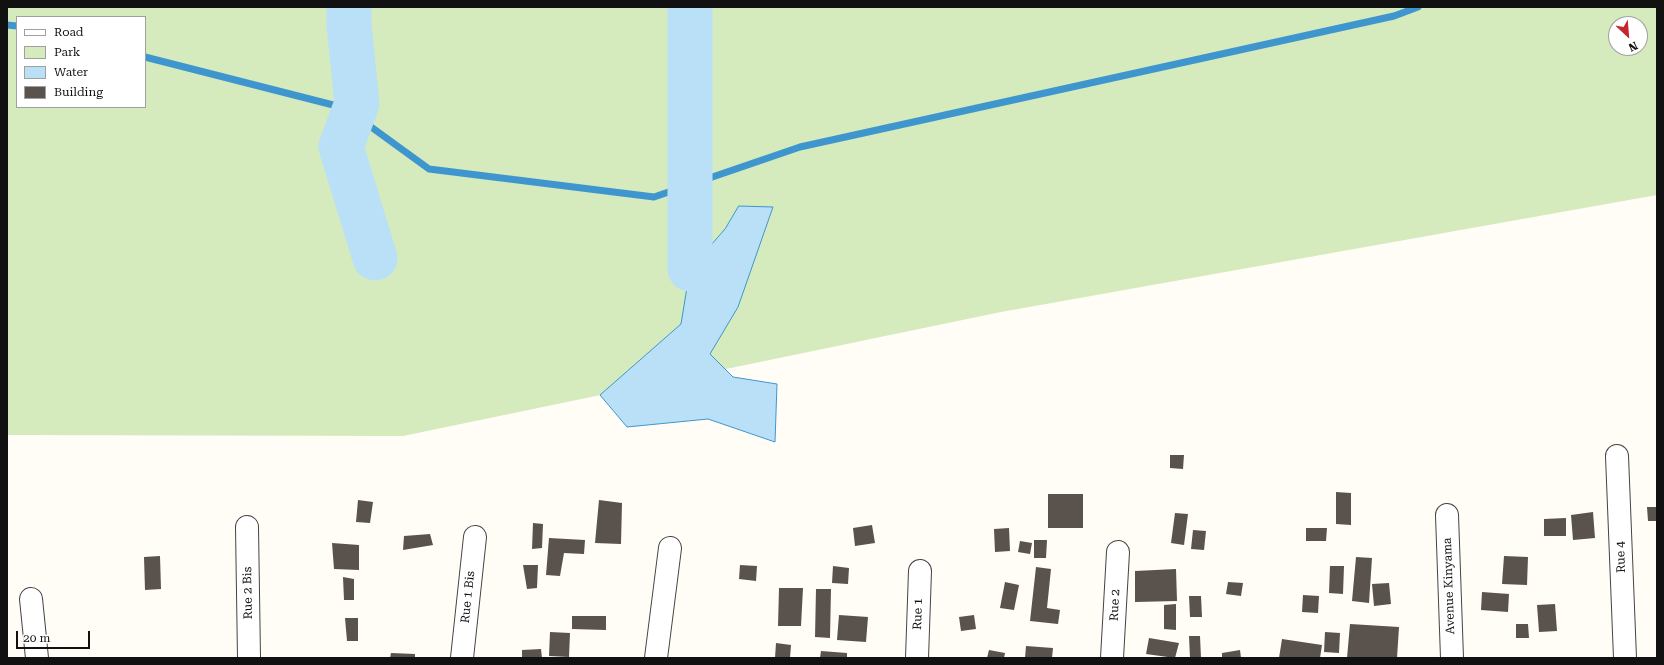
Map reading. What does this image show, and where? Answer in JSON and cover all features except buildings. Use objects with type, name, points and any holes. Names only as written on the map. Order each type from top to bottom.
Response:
[{"type":"street","name":"Rue 4","points":[[1617,456],[1624,658]]},
{"type":"street","name":"Avenue Kinyama","points":[[1447,515],[1452,658]]},
{"type":"street","name":"Rue 2 Bis","points":[[247,528],[249,658]]},
{"type":"street","name":"Rue 1 Bis","points":[[462,658],[475,537]]},
{"type":"street","points":[[656,658],[670,548]]},
{"type":"street","name":"Rue 2","points":[[1112,658],[1118,552]]},
{"type":"street","name":"Rue 1","points":[[917,658],[920,571]]},
{"type":"street","points":[[31,599],[37,658]]},
{"type":"green space","points":[[7,7],[1657,7],[1657,195],[1001,312],[403,436],[7,435]]},
{"type":"water","points":[[739,206],[773,207],[738,307],[710,354],[733,377],[777,384],[775,442],[708,419],[627,427],[600,395],[681,324],[690,269],[725,229]]},
{"type":"waterway","points":[[349,7],[349,25],[357,103],[341,147],[375,258]]},
{"type":"waterway","points":[[690,7],[690,269]]},
{"type":"waterway","points":[[146,57],[345,108],[429,169],[654,197],[800,147],[1394,16],[1418,7]]},
{"type":"waterway","points":[[7,25],[16,26]]}]
